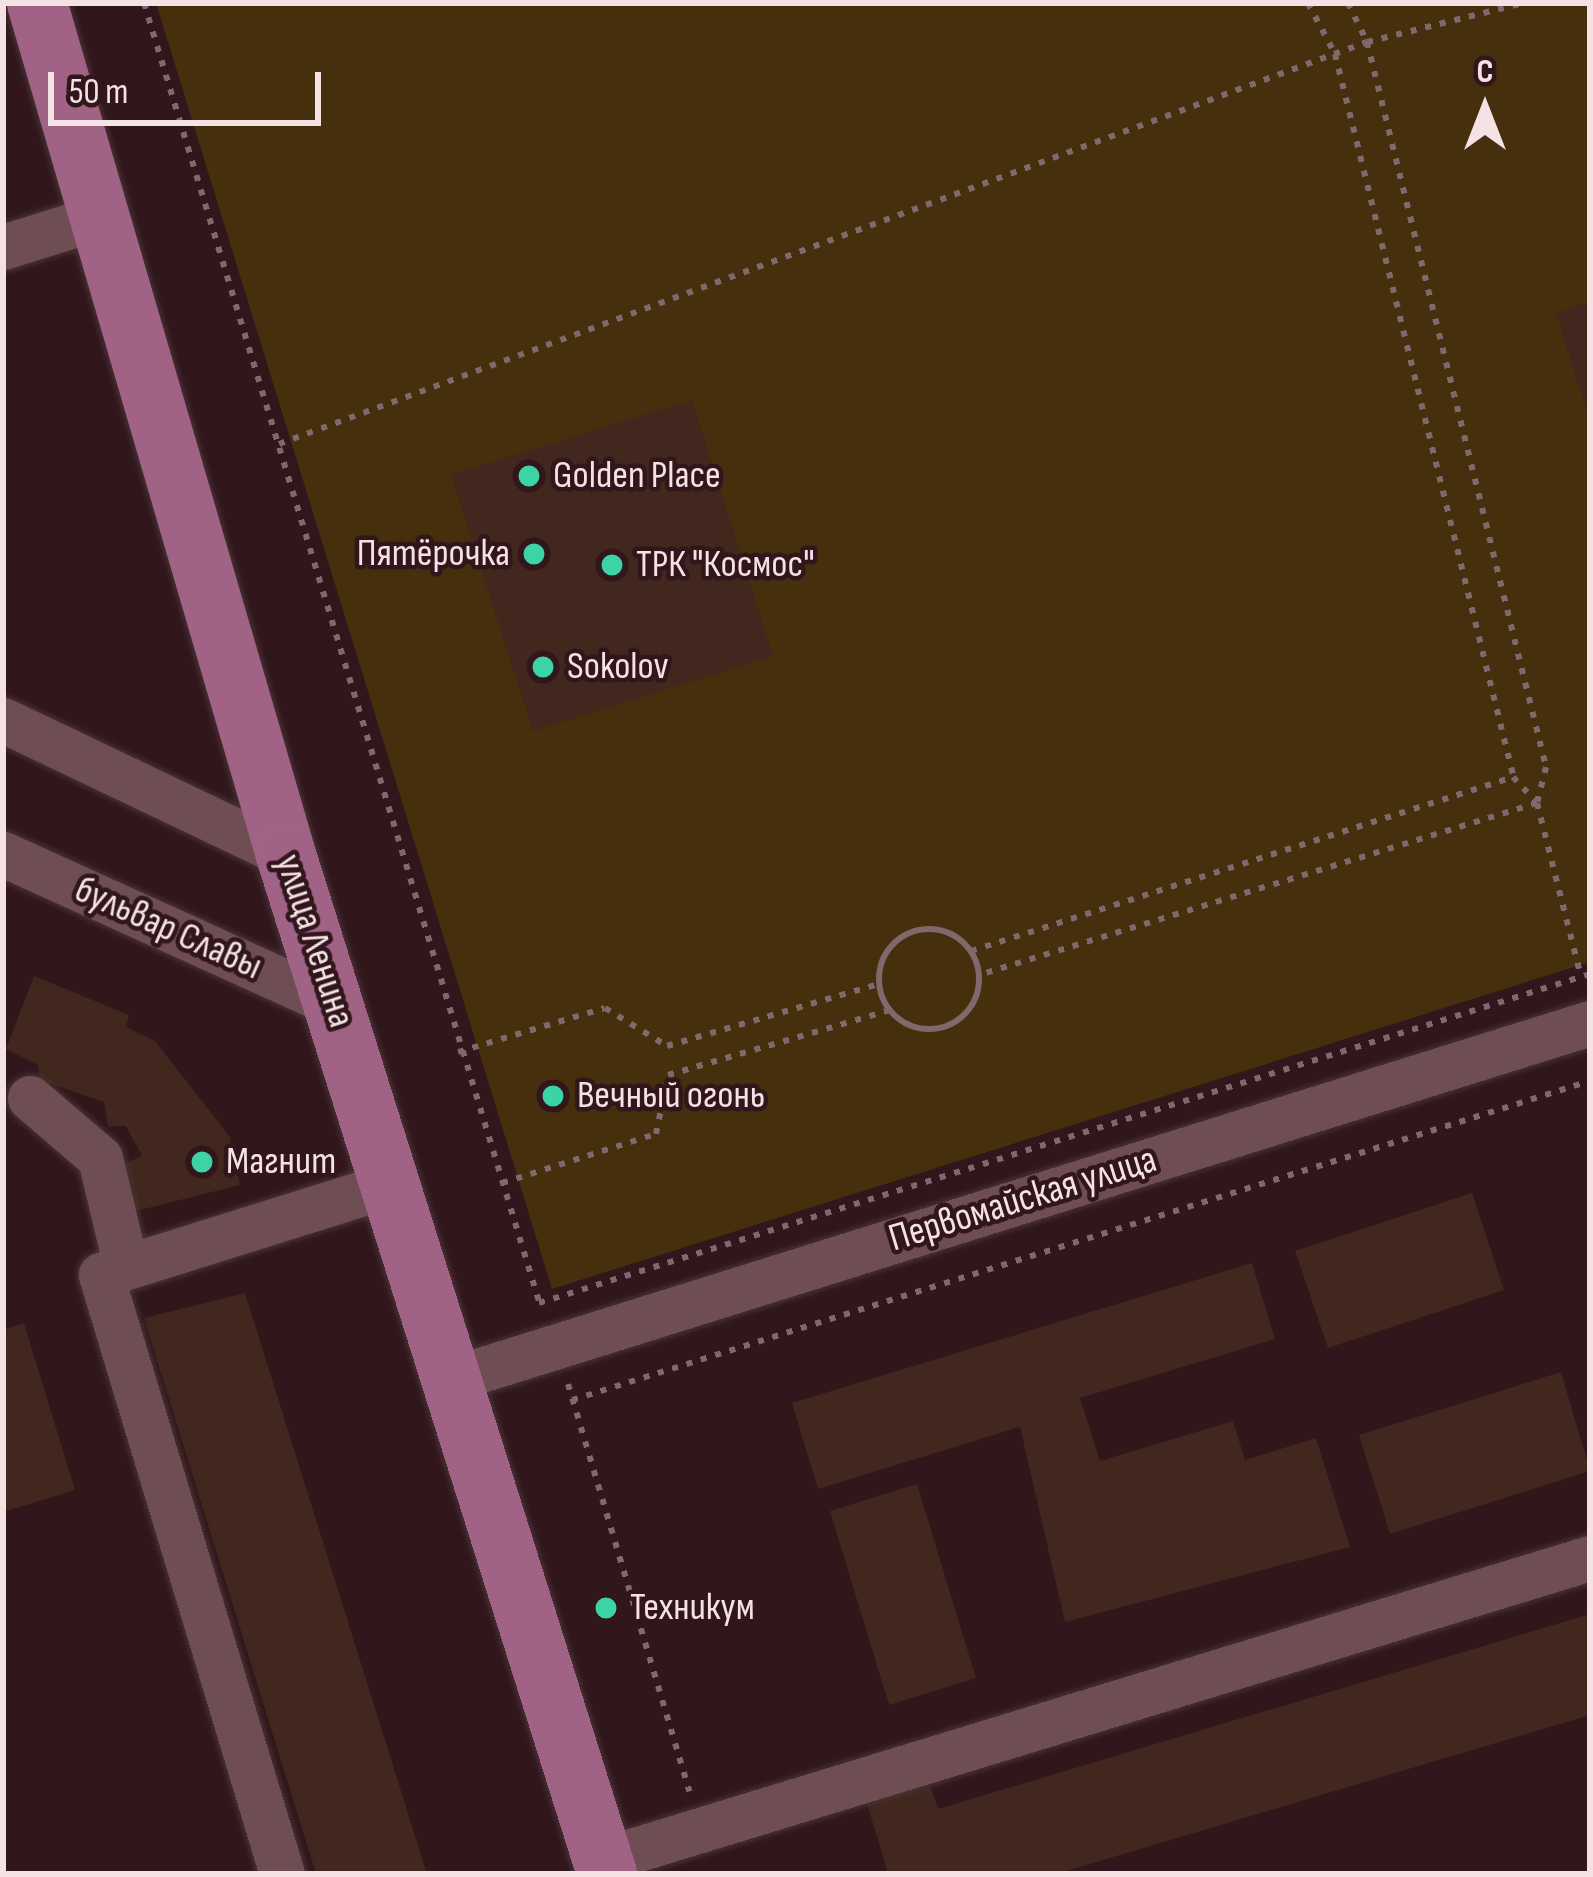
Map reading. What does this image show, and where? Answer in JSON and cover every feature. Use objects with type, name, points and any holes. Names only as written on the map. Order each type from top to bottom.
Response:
[{"type":"main road","name":"улица Ленина","points":[[37,3],[286,855],[394,1183],[605,1867]]},
{"type":"street","points":[[3,247],[99,217]]},
{"type":"street","points":[[3,720],[286,855]]},
{"type":"street","name":"бульвар Славы","points":[[3,854],[334,1004]]},
{"type":"street","name":"Первомайская улица","points":[[455,1378],[1590,1023]]},
{"type":"street","points":[[30,1098],[100,1158],[126,1267]]},
{"type":"street","points":[[282,1874],[101,1275],[394,1183]]},
{"type":"street","points":[[605,1867],[1590,1558]]},
{"type":"path","points":[[144,3],[458,1052],[548,1330]]},
{"type":"path","points":[[1309,3],[1335,54],[1514,777],[1537,803],[1580,977]]},
{"type":"path","points":[[1348,3],[1367,42],[1546,767],[1537,803]]},
{"type":"path","points":[[279,444],[1367,42],[1524,3]]},
{"type":"path","points":[[971,950],[1514,777]]},
{"type":"path","points":[[979,975],[1537,803]]},
{"type":"path","points":[[945,931],[971,950],[979,975],[972,1005],[948,1026],[917,1028],[890,1010],[880,984],[887,952],[912,932],[945,931]]},
{"type":"path","points":[[539,1303],[1590,974]]},
{"type":"path","points":[[458,1052],[605,1009],[667,1046],[880,984]]},
{"type":"path","points":[[501,1184],[656,1134],[668,1075],[890,1010]]},
{"type":"path","points":[[572,1400],[1590,1081]]},
{"type":"path","points":[[565,1375],[692,1800]]},
{"type":"shaded area","points":[[156,3],[1590,3],[1590,962],[552,1289]]},
{"type":"building","points":[[1590,302],[1590,417],[1589,417],[1556,313]]},
{"type":"building","name":"ТРК \"Космос\"","points":[[692,400],[773,656],[533,731],[451,475]]},
{"type":"building","points":[[34,976],[129,1015],[126,1027],[155,1041],[230,1137],[240,1185],[132,1212],[121,1165],[142,1156],[126,1126],[108,1127],[104,1102],[39,1080],[38,1065],[6,1049]]},
{"type":"building","points":[[1472,1193],[1504,1290],[1328,1348],[1295,1251]]},
{"type":"building","points":[[1252,1263],[1275,1339],[1080,1398],[1100,1461],[1233,1421],[1245,1460],[1316,1438],[1350,1547],[1065,1622],[1020,1427],[818,1489],[792,1403]]},
{"type":"building","points":[[245,1293],[427,1874],[316,1874],[144,1318]]},
{"type":"building","points":[[24,1323],[75,1490],[3,1512],[3,1330]]},
{"type":"building","points":[[1561,1372],[1590,1471],[1390,1534],[1359,1435]]},
{"type":"building","points":[[917,1484],[976,1678],[889,1705],[830,1511]]},
{"type":"building","points":[[1590,1614],[1590,1715],[1056,1874],[878,1874],[887,1870],[865,1797],[928,1779],[938,1809]]},
{"type":"place","name":"Golden Place","points":[[529,476]]},
{"type":"place","name":"Пятёрочка","points":[[534,554]]},
{"type":"place","name":"ТРК \"Космос\"","points":[[612,565]]},
{"type":"place","name":"Sokolov","points":[[543,667]]},
{"type":"place","name":"Вечный огонь","points":[[553,1096]]},
{"type":"place","name":"Магнит","points":[[202,1162]]},
{"type":"place","name":"Техникум","points":[[606,1608]]}]
